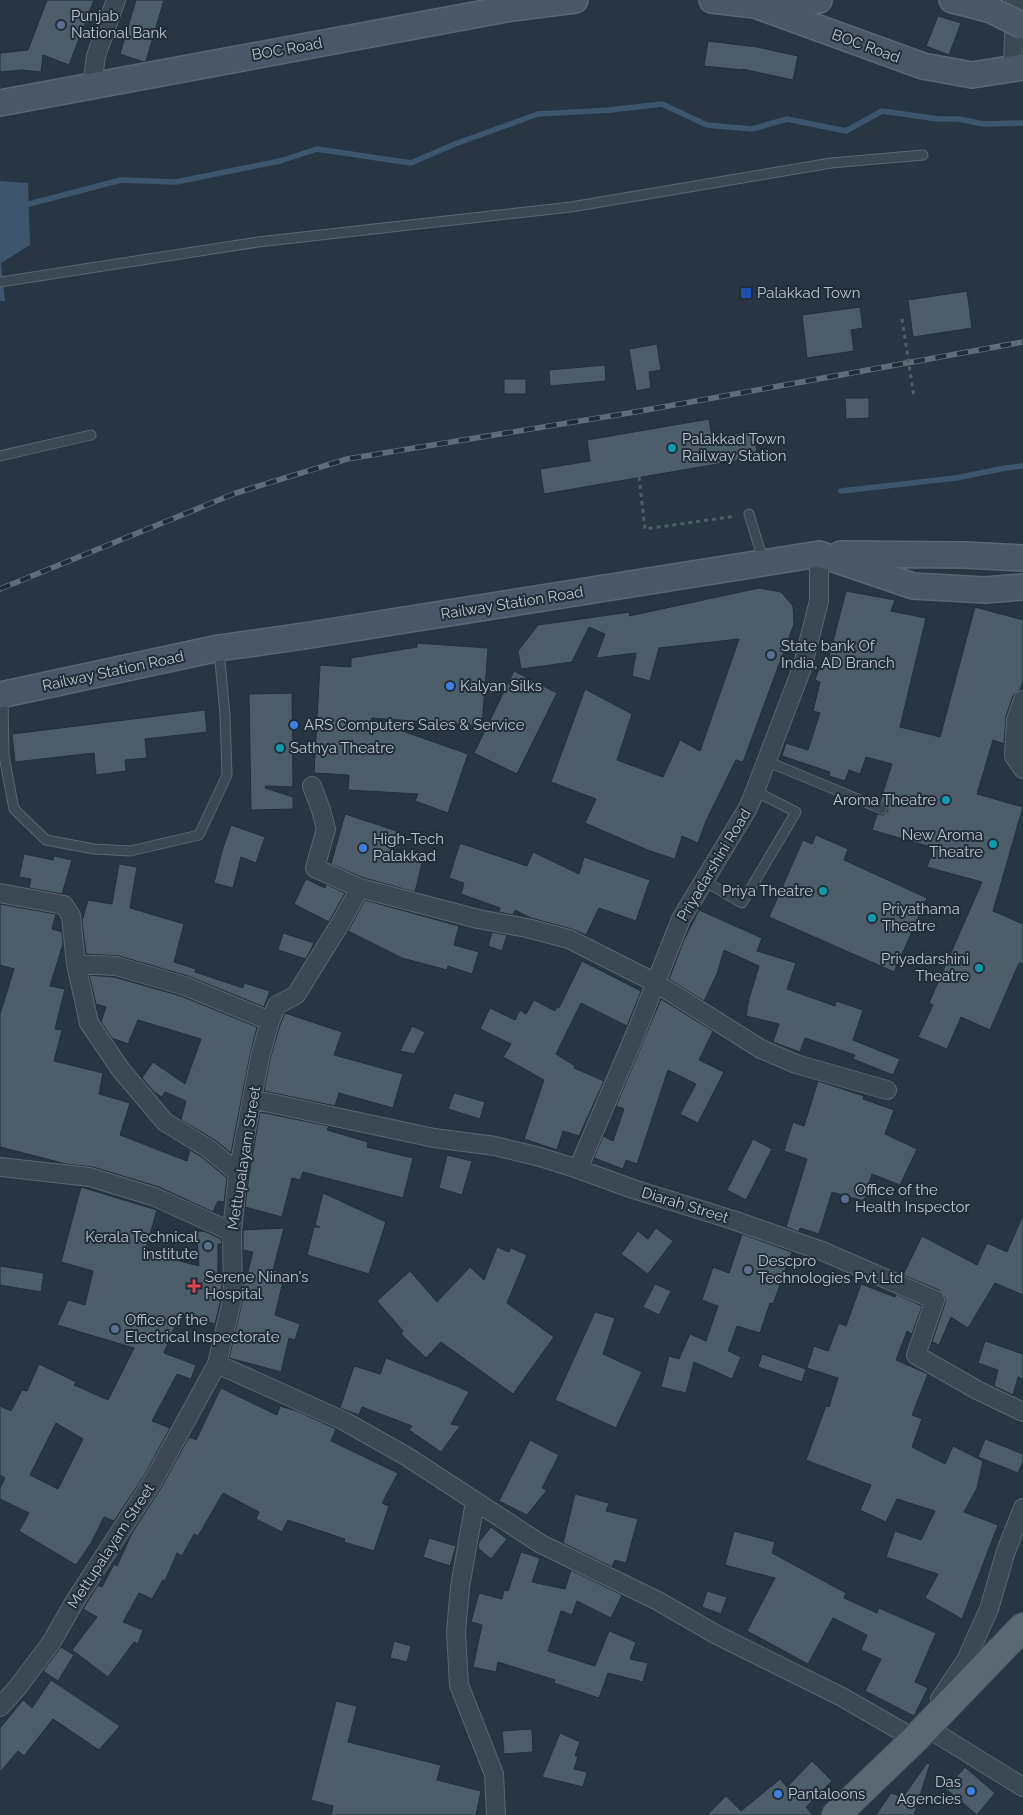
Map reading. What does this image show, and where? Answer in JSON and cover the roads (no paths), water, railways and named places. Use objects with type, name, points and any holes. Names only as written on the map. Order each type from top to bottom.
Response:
[{"type":"main road","points":[[836,1815],[920,1733],[1023,1627]]},
{"type":"street","points":[[92,85],[96,56],[116,0]]},
{"type":"street","name":"BOC Road","points":[[0,103],[512,8],[575,0]]},
{"type":"street","name":"BOC Road","points":[[712,0],[755,5],[923,66],[972,75],[1018,67]]},
{"type":"street","points":[[755,5],[819,0]]},
{"type":"street","points":[[1015,0],[1018,67]]},
{"type":"street","points":[[960,2],[991,10],[1023,26]]},
{"type":"street","points":[[819,554],[964,555],[1023,558]]},
{"type":"street","name":"Railway Station Road","points":[[1,695],[219,648],[314,635],[819,554],[913,586],[985,590],[1023,588]]},
{"type":"street","name":"Priyadarshini Road","points":[[578,1169],[634,1039],[680,919],[748,808],[755,791],[802,668],[818,601],[819,554]]},
{"type":"street","points":[[1023,700],[1016,720],[1014,756],[1023,769]]},
{"type":"street","points":[[312,786],[326,829],[315,868],[360,888],[478,920],[527,928],[569,939],[656,983],[762,1050],[796,1064],[887,1090]]},
{"type":"street","name":"Mettupalayam Street","points":[[0,1707],[51,1643],[75,1601],[152,1481],[217,1364],[233,1296],[232,1232],[238,1173],[260,1057],[270,1021],[278,1005],[296,995],[360,888]]},
{"type":"street","points":[[0,893],[64,904],[71,916],[76,964],[88,1023],[121,1070],[165,1122],[209,1150],[238,1173]]},
{"type":"street","points":[[76,964],[116,966],[185,986],[270,1021]]},
{"type":"street","name":"Diarah Street","points":[[252,1100],[434,1138],[495,1146],[578,1169],[822,1251],[935,1300],[916,1355],[977,1390],[1023,1412]]},
{"type":"street","points":[[0,1167],[90,1177],[155,1197],[232,1232]]},
{"type":"street","points":[[217,1364],[344,1421],[406,1456],[541,1544],[658,1601],[717,1635],[920,1733],[1023,1786]]},
{"type":"street","points":[[475,1502],[460,1587],[456,1632],[458,1676],[459,1685],[494,1774],[496,1815]]},
{"type":"street","points":[[920,1733],[966,1660],[989,1609],[1006,1551],[1023,1508]]},
{"type":"lane","points":[[0,282],[258,242],[571,207],[831,163],[923,155]]},
{"type":"lane","points":[[0,456],[91,435]]},
{"type":"lane","points":[[749,514],[764,563]]},
{"type":"lane","points":[[1,695],[4,756],[14,809],[46,840],[94,849],[130,852],[199,835],[227,775],[225,715],[219,648]]},
{"type":"lane","points":[[766,761],[882,809]]},
{"type":"lane","points":[[704,881],[742,902],[796,812],[755,791]]},
{"type":"water","points":[[0,181],[28,183],[30,245],[1,263],[5,301],[0,301]]},
{"type":"waterway","points":[[29,204],[121,180],[176,182],[280,161],[317,149],[411,163],[455,144],[538,114],[610,110],[662,104],[707,125],[752,129],[787,119],[846,131],[882,111],[938,119],[959,119],[983,124],[1023,123]]},
{"type":"waterway","points":[[841,491],[956,478],[1023,466]]},
{"type":"railway","points":[[0,589],[236,493],[347,459],[635,412],[1023,342]]},
{"type":"place","name":"Punjab National Bank","points":[[61,25]]},
{"type":"place","name":"Palakkad Town","points":[[746,293]]},
{"type":"place","name":"Palakkad Town Railway Station","points":[[672,448]]},
{"type":"place","name":"State bank Of India, AD Branch","points":[[771,655]]},
{"type":"place","name":"Kalyan Silks","points":[[450,686]]},
{"type":"place","name":"ARS Computers Sales & Service","points":[[294,725]]},
{"type":"place","name":"Sathya Theatre","points":[[280,748]]},
{"type":"place","name":"Aroma Theatre","points":[[946,800]]},
{"type":"place","name":"New Aroma Theatre","points":[[993,844]]},
{"type":"place","name":"High-Tech Palakkad","points":[[363,848]]},
{"type":"place","name":"Priya Theatre","points":[[823,891]]},
{"type":"place","name":"Priyathama Theatre","points":[[872,918]]},
{"type":"place","name":"Priyadarshini Theatre","points":[[979,968]]},
{"type":"place","name":"Office of the Health Inspector","points":[[845,1199]]},
{"type":"place","name":"Kerala Technical institute","points":[[208,1246]]},
{"type":"place","name":"Descpro Technologies Pvt Ltd","points":[[748,1270]]},
{"type":"place","name":"Serene Ninan's Hospital","points":[[194,1286]]},
{"type":"place","name":"Office of the Electrical Inspectorate","points":[[115,1329]]},
{"type":"place","name":"Das Agencies","points":[[971,1791]]},
{"type":"place","name":"Pantaloons","points":[[778,1794]]}]
